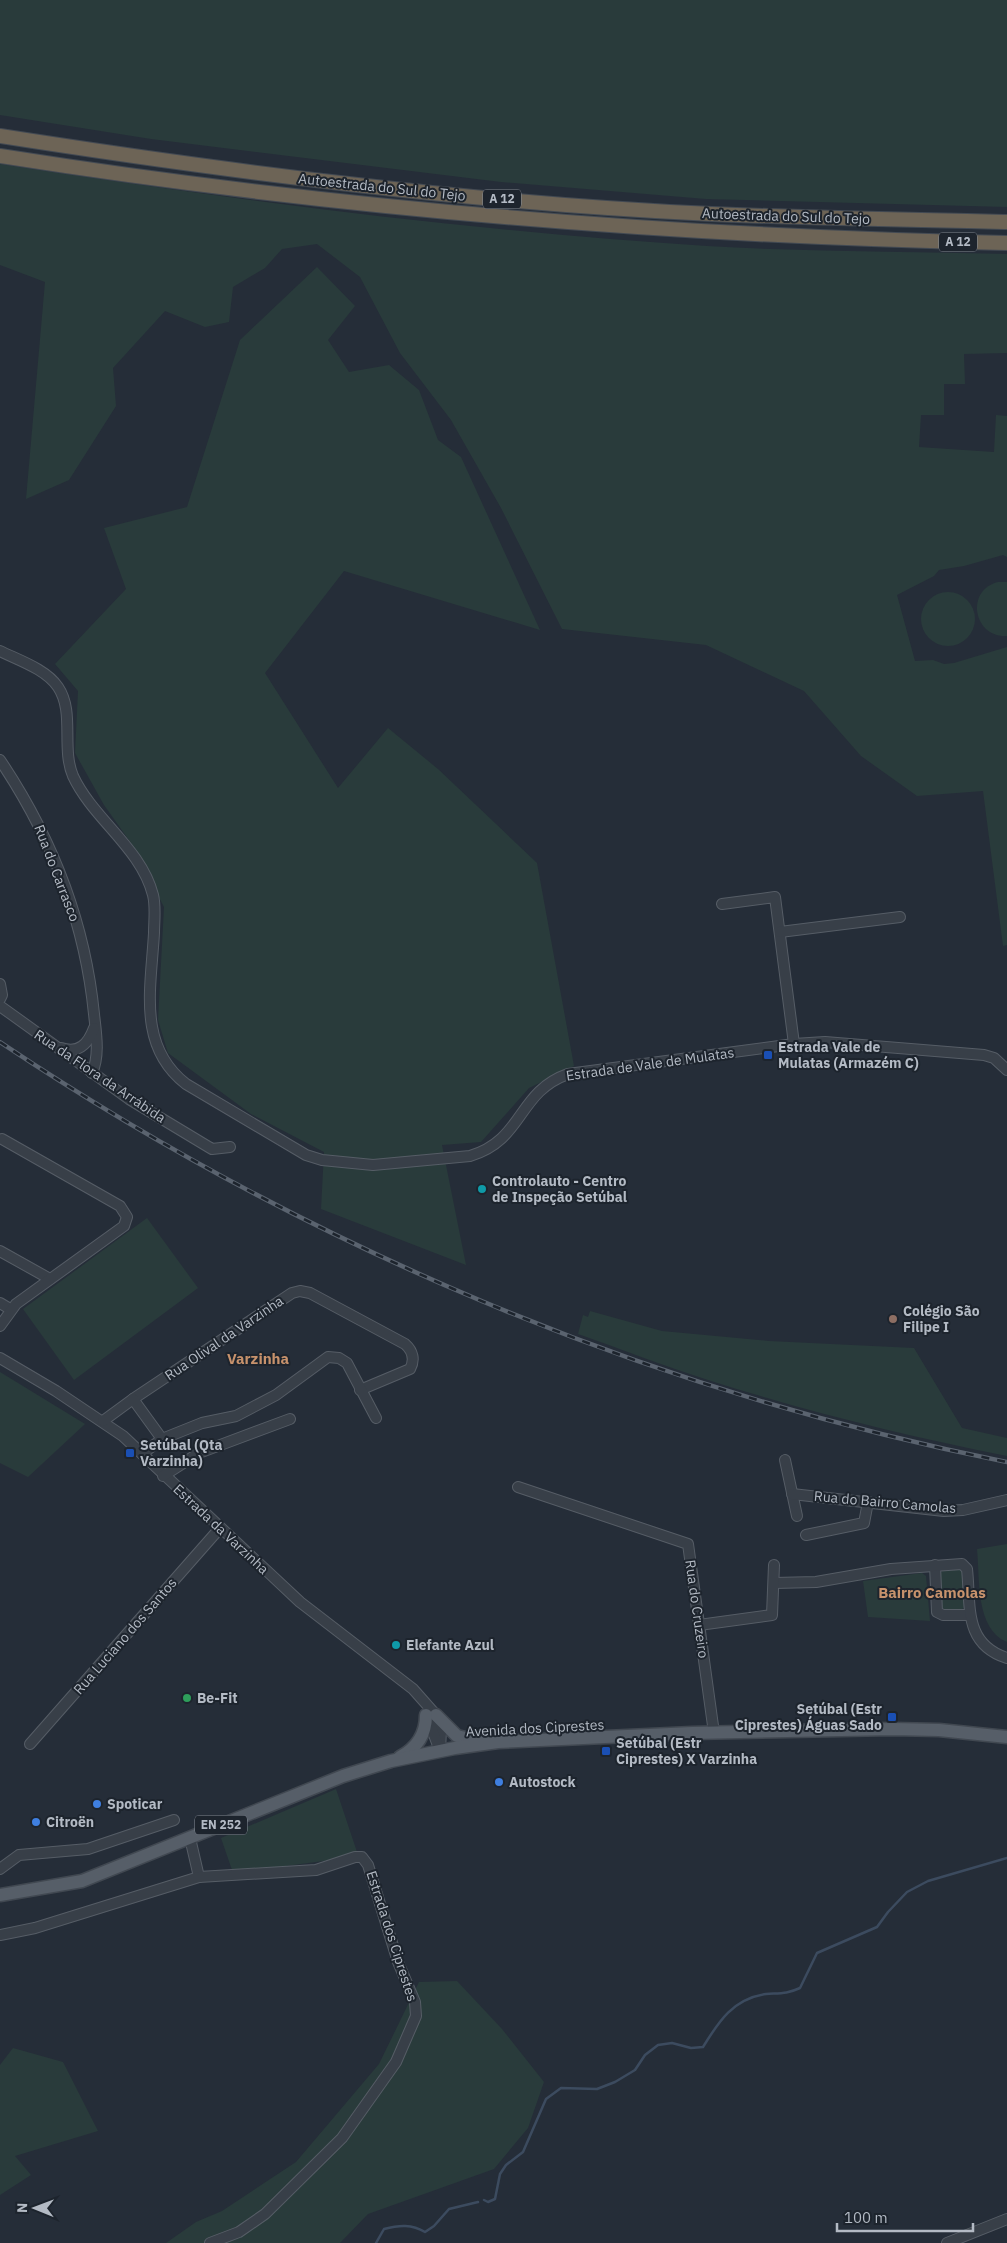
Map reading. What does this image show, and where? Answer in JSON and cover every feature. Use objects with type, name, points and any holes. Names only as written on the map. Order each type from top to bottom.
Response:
[{"type":"highway","name":"Autoestrada do Sul do Tejo","points":[[0,136],[133,157],[352,185],[524,201],[711,214],[1007,222]]},
{"type":"highway","name":"Autoestrada do Sul do Tejo","points":[[0,156],[279,195],[494,217],[753,235],[1007,243]]},
{"type":"main road","points":[[391,1761],[411,1752],[420,1741],[431,1715],[462,1738],[498,1742]]},
{"type":"main road","name":"Avenida dos Ciprestes","points":[[0,1895],[82,1881],[343,1776],[391,1761],[440,1751],[498,1742],[714,1733],[915,1728],[1007,1737]]},
{"type":"street","name":"Estrada de Vale de Mulatas","points":[[0,651],[40,672],[57,686],[65,705],[67,752],[72,774],[82,791],[139,865],[150,886],[154,907],[150,1018],[154,1040],[162,1059],[176,1076],[186,1084],[306,1155],[322,1160],[356,1165],[470,1156],[484,1152],[501,1140],[536,1093],[548,1082],[562,1076],[794,1044],[825,1042],[984,1055],[994,1058],[1007,1070]]},
{"type":"street","name":"Rua do Carrasco","points":[[0,760],[38,823],[65,885],[86,961],[96,1025],[97,1062],[92,1073]]},
{"type":"street","points":[[722,904],[775,897],[794,1044]]},
{"type":"street","points":[[780,932],[900,917]]},
{"type":"street","points":[[0,984],[2,995],[0,999]]},
{"type":"street","name":"Rua da Flora da Arrábida","points":[[0,1006],[129,1100],[212,1149],[230,1147]]},
{"type":"street","points":[[56,1046],[71,1050],[84,1047],[89,1041],[96,1025]]},
{"type":"street","points":[[0,1326],[10,1309],[124,1226],[127,1221],[126,1212],[120,1206],[2,1139]]},
{"type":"street","points":[[0,1250],[50,1279]]},
{"type":"street","name":"Rua Olival da Varzinha","points":[[133,1399],[292,1293],[300,1291],[310,1293],[406,1344],[410,1349],[413,1360],[410,1369],[360,1390]]},
{"type":"street","points":[[0,1304],[10,1309]]},
{"type":"street","points":[[142,1454],[162,1438],[202,1423],[236,1416],[276,1396],[328,1357],[339,1358],[347,1363],[376,1418]]},
{"type":"street","name":"Estrada da Varzinha","points":[[0,1358],[103,1421],[142,1454],[163,1476],[300,1602],[413,1689],[431,1715]]},
{"type":"street","points":[[103,1421],[133,1399],[162,1438]]},
{"type":"street","points":[[163,1476],[199,1453],[290,1419]]},
{"type":"street","points":[[785,1460],[797,1516]]},
{"type":"street","name":"Rua do Cruzeiro","points":[[518,1487],[688,1544],[714,1733]]},
{"type":"street","name":"Rua do Bairro Camolas","points":[[792,1494],[944,1511],[963,1510],[1007,1500]]},
{"type":"street","points":[[806,1535],[864,1524],[868,1502]]},
{"type":"street","name":"Rua Luciano dos Santos","points":[[30,1744],[220,1528]]},
{"type":"street","points":[[774,1583],[816,1582],[891,1569],[961,1564],[967,1568],[969,1616],[983,1643],[995,1653],[1007,1658]]},
{"type":"street","points":[[700,1625],[769,1617],[774,1611],[774,1565]]},
{"type":"street","points":[[935,1565],[938,1612],[944,1615],[969,1616]]},
{"type":"street","points":[[431,1715],[441,1730],[440,1751]]},
{"type":"street","points":[[0,1869],[19,1855],[88,1849],[174,1820]]},
{"type":"street","points":[[190,1838],[199,1876]]},
{"type":"street","name":"Estrada dos Ciprestes","points":[[0,1935],[35,1928],[199,1876],[316,1870],[355,1857],[362,1857],[368,1865],[398,1962],[415,2002],[416,2016],[396,2062],[342,2138],[265,2214],[239,2232],[210,2243]]},
{"type":"street","points":[[947,2243],[1007,2219]]},
{"type":"shaded area","points":[[0,0],[1007,0],[1007,207],[706,199],[501,182],[151,139],[0,115]]},
{"type":"shaded area","points":[[0,164],[176,190],[353,213],[618,240],[744,248],[1007,254],[1007,353],[964,354],[965,384],[944,384],[944,415],[921,415],[919,447],[994,452],[996,415],[1007,416],[1007,557],[1003,555],[964,566],[939,570],[934,576],[897,595],[915,661],[933,660],[944,664],[954,663],[1007,647],[1007,945],[1003,946],[983,791],[917,796],[861,756],[804,691],[706,645],[562,629],[501,508],[451,420],[400,353],[360,277],[317,244],[282,249],[265,268],[233,287],[229,322],[205,327],[165,311],[113,368],[116,406],[69,480],[26,499],[45,282],[0,265]]},
{"type":"shaded area","points":[[317,267],[355,306],[328,340],[349,372],[389,365],[419,390],[438,440],[461,457],[540,630],[344,571],[265,673],[338,788],[388,728],[438,769],[537,863],[574,1066],[529,1088],[481,1142],[442,1145],[466,1265],[321,1209],[324,1152],[251,1114],[168,1053],[158,1020],[164,907],[131,843],[104,805],[75,753],[78,691],[55,664],[126,589],[104,528],[187,507],[240,340]]},
{"type":"shaded area","points":[[998,582],[1007,582],[1007,636],[995,635],[987,630],[977,613],[977,603],[981,594],[988,587]]},
{"type":"shaded area","points":[[948,592],[958,594],[967,600],[973,609],[975,619],[973,629],[967,638],[958,644],[948,646],[938,644],[929,638],[923,629],[921,619],[923,609],[929,600],[938,594]]},
{"type":"shaded area","points":[[147,1218],[198,1288],[74,1380],[23,1309]]},
{"type":"shaded area","points":[[590,1311],[662,1331],[769,1341],[914,1348],[962,1428],[1007,1438],[1007,1456],[931,1440],[819,1412],[675,1369],[578,1334],[583,1315],[588,1317]]},
{"type":"shaded area","points":[[0,1372],[85,1424],[28,1477],[0,1463]]},
{"type":"shaded area","points":[[1007,1544],[1007,1642],[989,1626],[984,1615],[979,1588],[977,1549]]},
{"type":"shaded area","points":[[958,1568],[964,1572],[965,1607],[960,1610],[950,1611],[941,1607],[940,1574],[944,1569]]},
{"type":"shaded area","points":[[922,1573],[926,1576],[930,1621],[868,1617],[863,1581]]},
{"type":"shaded area","points":[[336,1789],[357,1852],[331,1860],[233,1873],[221,1838]]},
{"type":"shaded area","points":[[457,1981],[502,2029],[544,2082],[528,2128],[494,2169],[368,2214],[340,2243],[166,2243],[196,2222],[222,2211],[296,2162],[379,2064],[419,1982]]},
{"type":"shaded area","points":[[13,2048],[63,2062],[98,2131],[15,2156],[31,2175],[0,2195],[0,2065]]},
{"type":"waterway","points":[[484,2200],[488,2202],[495,2199],[500,2174],[506,2165],[523,2152],[546,2099],[561,2088],[597,2089],[615,2082],[635,2070],[645,2055],[658,2045],[672,2043],[691,2048],[703,2047],[721,2020],[736,2006],[754,1997],[800,1988],[817,1953],[877,1927],[907,1892],[928,1881],[1007,1858]]},
{"type":"waterway","points":[[376,2243],[384,2229],[405,2226],[425,2232],[434,2226],[449,2209],[478,2202]]},
{"type":"railway","points":[[0,1042],[116,1115],[235,1183],[358,1245],[483,1302],[611,1351],[741,1395],[873,1432],[1007,1462]]},
{"type":"place","name":"Estrada Vale de Mulatas (Armazém C)","points":[[768,1055]]},
{"type":"place","name":"Controlauto - Centro de Inspeção Setúbal","points":[[482,1189]]},
{"type":"place","name":"Colégio São Filipe I","points":[[893,1319]]},
{"type":"place","name":"Setúbal (Qta Varzinha)","points":[[130,1453]]},
{"type":"place","name":"Elefante Azul","points":[[396,1645]]},
{"type":"place","name":"Be-Fit","points":[[187,1698]]},
{"type":"place","name":"Setúbal (Estr Ciprestes) Águas Sado","points":[[892,1717]]},
{"type":"place","name":"Setúbal (Estr Ciprestes) X Varzinha","points":[[606,1751]]},
{"type":"place","name":"Autostock","points":[[499,1782]]},
{"type":"place","name":"Spoticar","points":[[97,1804]]},
{"type":"place","name":"Citroën","points":[[36,1822]]},
{"type":"district","name":"Varzinha","points":[[258,1359]]},
{"type":"district","name":"Bairro Camolas","points":[[932,1593]]}]
